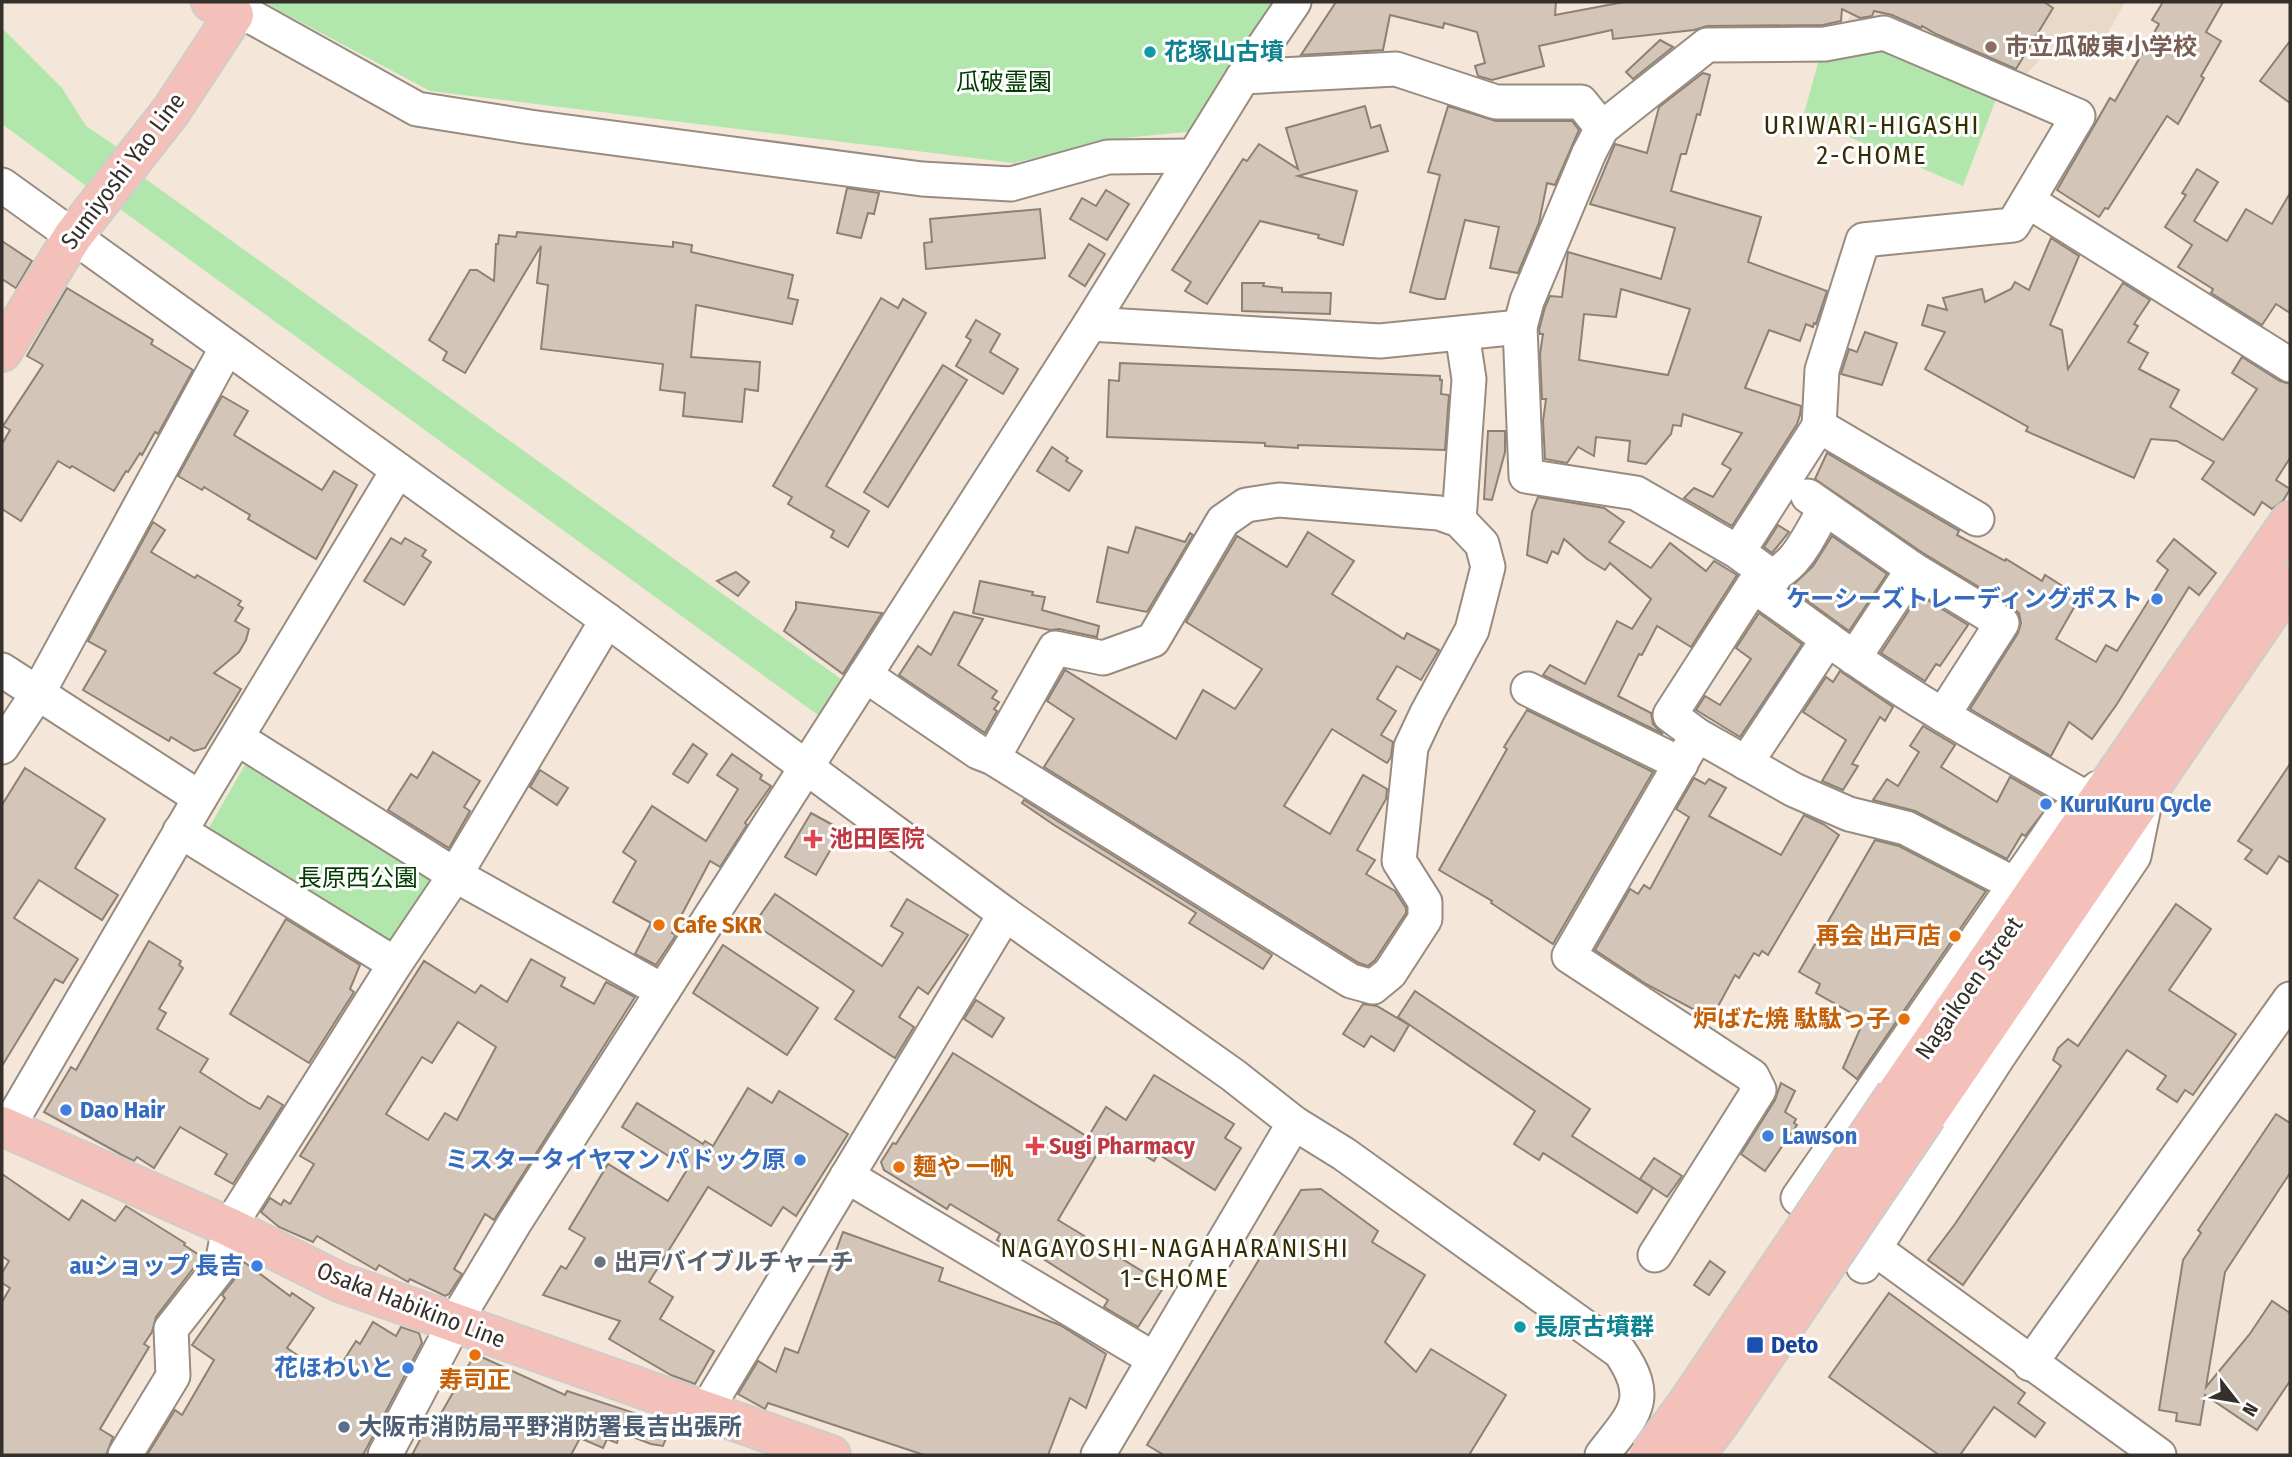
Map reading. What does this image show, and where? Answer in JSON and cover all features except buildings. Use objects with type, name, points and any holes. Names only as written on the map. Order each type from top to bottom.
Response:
[{"type":"main road","name":"Sumiyoshi Yao Line","points":[[2,352],[73,236],[171,111],[223,8]]},
{"type":"main road","name":"Nagaikoen Street","points":[[1695,1455],[1927,1115],[2290,521]]},
{"type":"main road","name":"Nagaikoen Street","points":[[1649,1455],[1687,1405],[1896,1094],[2132,783],[2286,599]]},
{"type":"main road","name":"Osaka Habikino Line","points":[[4,1127],[229,1227],[339,1282],[831,1455]]},
{"type":"street","points":[[385,1455],[454,1324],[663,991],[1294,2]]},
{"type":"street","points":[[223,8],[253,17],[417,109],[530,127],[922,179],[1011,184],[1108,157],[1194,156]]},
{"type":"street","points":[[1738,552],[1819,426],[1822,370],[1863,240],[2013,225],[2078,116],[1884,33],[1825,44],[1707,45],[1602,128],[1527,301],[1520,327],[1526,476],[1636,493],[1738,552],[1764,582],[1841,648],[1943,715],[2086,798]]},
{"type":"street","points":[[1244,77],[1396,69],[1496,102],[1581,102],[1602,128]]},
{"type":"street","points":[[2,185],[607,620],[1005,914],[1233,1075],[1294,1123],[1344,1154],[1620,1352],[1637,1382],[1634,1413],[1602,1455]]},
{"type":"street","points":[[2028,201],[2290,365]]},
{"type":"street","points":[[1090,324],[1380,341],[1520,327]]},
{"type":"street","points":[[1459,520],[1469,379],[1462,333]]},
{"type":"street","points":[[2,747],[38,693],[227,347]]},
{"type":"street","points":[[1819,426],[1977,519]]},
{"type":"street","points":[[4,1127],[398,470]]},
{"type":"street","points":[[1785,481],[1913,569],[2002,623],[1943,715]]},
{"type":"street","points":[[865,675],[978,752],[993,758],[1351,981],[1373,987],[1390,974],[1425,919],[1425,902],[1399,861],[1411,747],[1472,630],[1488,567],[1482,544],[1459,520],[1439,513],[1279,500],[1246,505],[1223,521],[1153,640],[1103,658],[1055,648],[993,758]]},
{"type":"street","points":[[1825,508],[1789,566],[1764,582],[1670,715],[1697,735],[1794,790],[1849,814],[1906,828],[2014,884]]},
{"type":"street","points":[[1746,763],[1841,648],[1913,569]]},
{"type":"street","points":[[125,1455],[173,1376],[171,1329],[222,1264],[229,1227],[454,875],[607,620]]},
{"type":"street","points":[[2,670],[200,798]]},
{"type":"street","points":[[1528,689],[1681,764]]},
{"type":"street","points":[[1655,1255],[1759,1090],[1752,1076],[1569,956],[1697,735]]},
{"type":"street","points":[[237,738],[454,875],[663,991]]},
{"type":"street","points":[[1868,1259],[1998,1057],[2134,856],[2132,783],[2086,798],[2058,822],[1798,1198],[1868,1259],[2030,1364],[2159,1455]]},
{"type":"street","points":[[180,831],[395,964]]},
{"type":"street","points":[[705,1412],[1005,914]]},
{"type":"street","points":[[2030,1364],[2290,999]]},
{"type":"street","points":[[1098,1455],[1294,1123]]},
{"type":"street","points":[[847,1177],[1154,1359]]},
{"type":"street","points":[[1634,1413],[1676,1424],[1723,1455]]},
{"type":"shaded area","name":"市立瓜破東小学校","points":[[1856,2],[2125,2],[2094,58],[2065,33],[2017,84],[1841,36]]},
{"type":"green space","name":"瓜破霊園","points":[[263,2],[1281,2],[1196,131],[1114,139],[1014,163],[430,91]]},
{"type":"green space","points":[[2,28],[62,88],[86,126],[126,153],[97,194],[2,124]]},
{"type":"green space","points":[[1884,41],[1998,94],[1963,186],[1803,117],[1820,56]]},
{"type":"green space","points":[[136,172],[841,679],[818,715],[113,204]]},
{"type":"green space","name":"長原西公園","points":[[255,761],[435,880],[394,945],[206,833],[246,763]]},
{"type":"place","name":"市立瓜破東小学校","points":[[1991,47]]},
{"type":"place","name":"花塚山古墳","points":[[1150,52]]},
{"type":"place","name":"ケーシーズトレーディングポスト","points":[[2157,599]]},
{"type":"place","name":"KuruKuru Cycle","points":[[2046,804]]},
{"type":"place","name":"池田医院","points":[[813,839]]},
{"type":"place","name":"Cafe SKR","points":[[659,925]]},
{"type":"place","name":"再会 出戸店","points":[[1955,936]]},
{"type":"place","name":"炉ばた焼 駄駄っ子","points":[[1904,1019]]},
{"type":"place","name":"Dao Hair","points":[[66,1110]]},
{"type":"place","name":"Lawson","points":[[1768,1136]]},
{"type":"place","name":"Sugi Pharmacy","points":[[1035,1146]]},
{"type":"place","name":"ミスタータイヤマン パドック原","points":[[800,1160]]},
{"type":"place","name":"麺や 一帆","points":[[899,1167]]},
{"type":"place","name":"出戸バイブルチャーチ","points":[[600,1262]]},
{"type":"place","name":"auショップ 長吉","points":[[257,1266]]},
{"type":"place","name":"長原古墳群","points":[[1520,1327]]},
{"type":"place","name":"Deto","points":[[1755,1345]]},
{"type":"place","name":"寿司正","points":[[475,1355]]},
{"type":"place","name":"花ほわいと","points":[[408,1368]]},
{"type":"place","name":"大阪市消防局平野消防署長吉出張所","points":[[344,1427]]},
{"type":"district","name":"URIWARI-HIGASHI 2-CHOME","points":[[1872,140]]},
{"type":"district","name":"NAGAYOSHI-NAGAHARANISHI 1-CHOME","points":[[1175,1263]]}]
